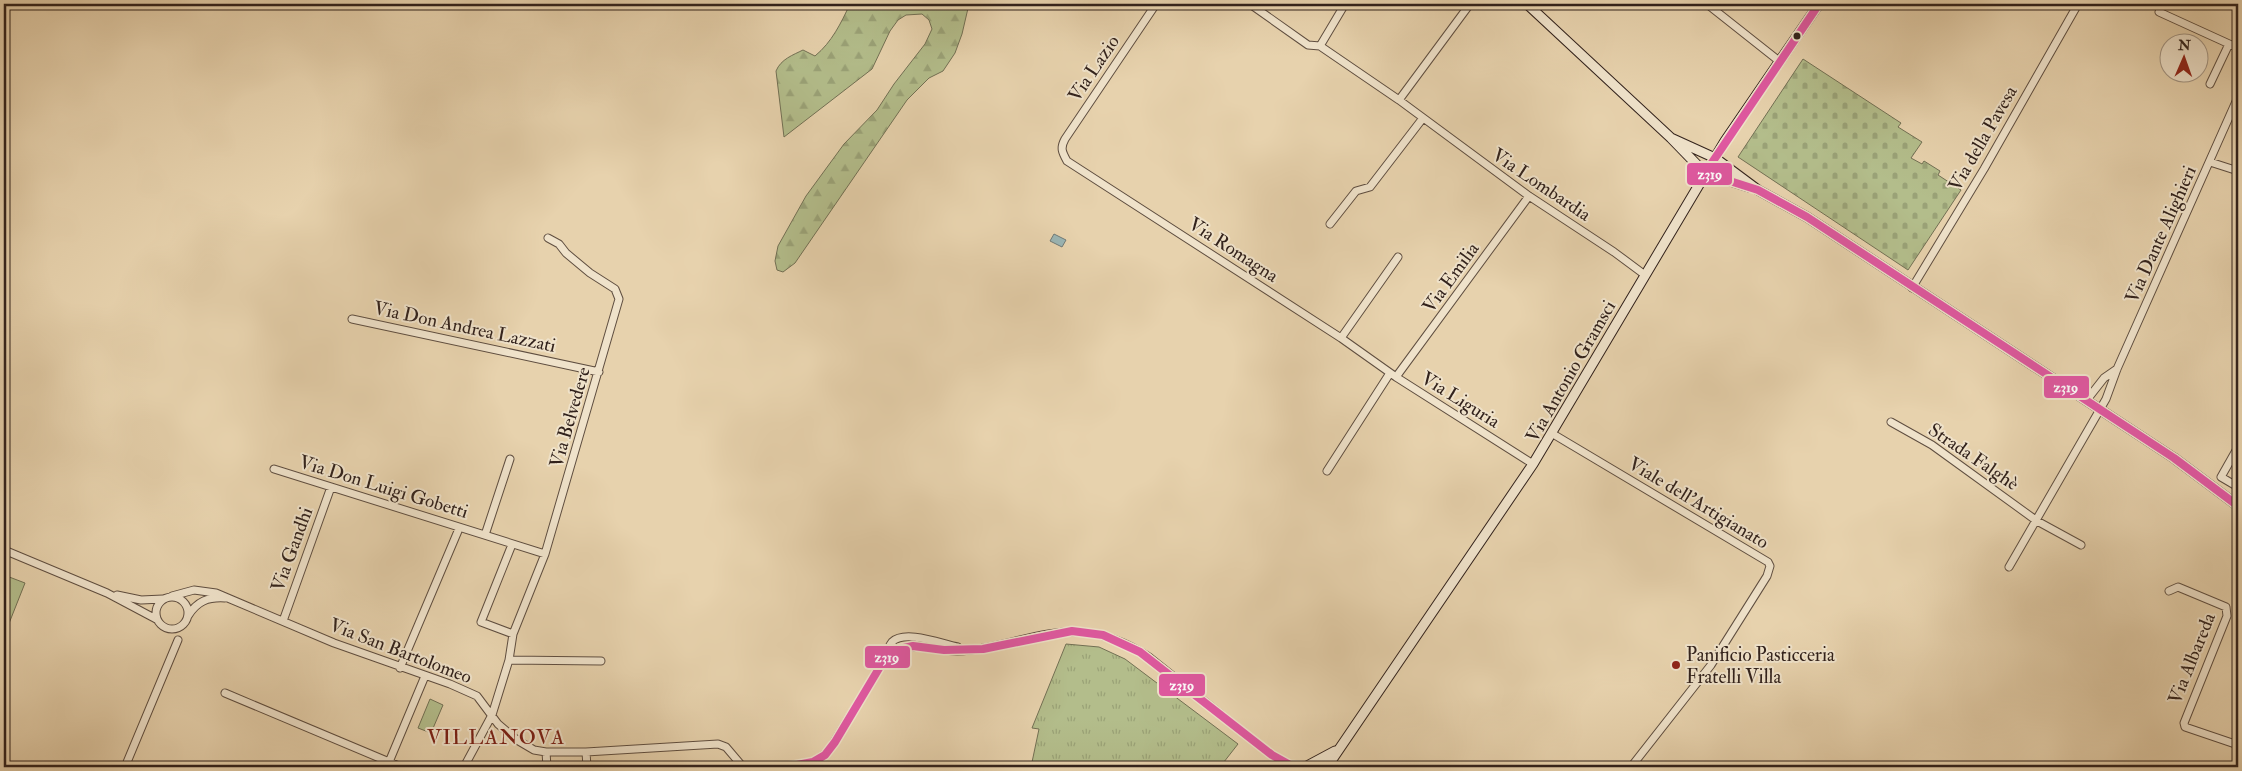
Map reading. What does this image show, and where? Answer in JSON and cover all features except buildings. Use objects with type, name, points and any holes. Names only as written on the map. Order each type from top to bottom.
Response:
[{"type":"main road","points":[[1526,4],[1671,138],[1705,174],[1758,190]]},
{"type":"main road","name":"Via Antonio Gramsci","points":[[1328,767],[1553,434],[1714,158],[1819,4]]},
{"type":"main road","points":[[1671,138],[1714,158],[1758,190],[1807,217],[1912,288],[2174,458],[2238,506]]},
{"type":"main road","name":"Via Antonio Gramsci","points":[[1305,767],[1322,760],[1340,748]]},
{"type":"street","name":"Via Lazio","points":[[1062,153],[1062,145],[1065,139],[1156,4]]},
{"type":"street","name":"Via Lombardia","points":[[1250,4],[1308,45],[1320,46],[1399,100],[1529,196],[1614,252],[1645,275]]},
{"type":"street","points":[[1320,46],[1345,4]]},
{"type":"street","points":[[1399,100],[1470,4]]},
{"type":"street","points":[[1706,4],[1779,61]]},
{"type":"street","name":"Via della Pavesa","points":[[1912,288],[1984,169],[2078,4]]},
{"type":"street","points":[[2159,12],[2238,48]]},
{"type":"street","points":[[2210,84],[2229,44]]},
{"type":"street","name":"Via Dante Alighieri","points":[[2100,410],[2238,97]]},
{"type":"street","name":"Via Dante Alighieri","points":[[2231,113],[2238,106]]},
{"type":"street","points":[[1330,224],[1356,191],[1370,186],[1423,118]]},
{"type":"street","name":"Via Romagna","points":[[1062,153],[1067,161],[1080,170],[1341,338],[1393,375]]},
{"type":"street","points":[[2210,162],[2238,171]]},
{"type":"street","name":"Via Emilia","points":[[1393,375],[1529,196]]},
{"type":"street","name":"Via Belvedere","points":[[464,767],[492,714],[509,660],[514,634],[546,554],[619,298],[615,288],[590,273],[566,253],[559,244],[548,238]]},
{"type":"street","points":[[1341,338],[1398,257]]},
{"type":"street","name":"Via Don Andrea Lazzati","points":[[352,318],[599,372]]},
{"type":"street","name":"Via Dante Alighieri","points":[[2086,401],[2104,378],[2118,369]]},
{"type":"street","points":[[1327,471],[1393,375]]},
{"type":"street","name":"Via Liguria","points":[[1393,375],[1533,464]]},
{"type":"street","points":[[2009,568],[2038,521],[2100,410]]},
{"type":"street","name":"Strada Falghè","points":[[1891,422],[1932,445],[1967,468],[2038,521],[2081,546]]},
{"type":"street","name":"Viale dell'Artigianato","points":[[1553,434],[1768,562],[1770,566],[1767,576],[1724,648],[1631,767]]},
{"type":"street","points":[[2238,447],[2221,477],[2238,487]]},
{"type":"street","name":"Via Don Luigi Gobetti","points":[[485,535],[510,459]]},
{"type":"street","name":"Via Don Luigi Gobetti","points":[[274,469],[546,554]]},
{"type":"street","name":"Via Gandhi","points":[[283,621],[331,487]]},
{"type":"street","points":[[400,668],[458,531]]},
{"type":"street","points":[[511,548],[481,622],[514,634]]},
{"type":"street","points":[[4,550],[107,593],[156,619],[163,627],[172,629],[177,633],[178,640]]},
{"type":"street","name":"Via Albareda","points":[[2169,591],[2178,587],[2226,608],[2228,616],[2184,723],[2185,727],[2238,746]]},
{"type":"street","name":"Via San Bartolomeo","points":[[107,593],[141,600],[163,599],[201,589],[216,593],[400,668],[477,696],[498,724],[517,740],[534,750],[546,752],[586,752],[721,744],[726,746],[743,767]]},
{"type":"street","points":[[125,767],[187,619],[186,604],[180,598],[172,596]]},
{"type":"street","name":"Via San Bartolomeo","points":[[172,629],[181,626],[194,608],[204,600],[215,598],[230,599]]},
{"type":"street","points":[[156,619],[156,608],[163,599]]},
{"type":"street","points":[[884,660],[896,651],[909,646],[944,650],[983,649],[1048,634],[1072,631],[1111,638],[1150,657],[1272,755],[1287,764],[1305,767]]},
{"type":"street","points":[[786,767],[817,760],[828,752],[884,660],[890,644],[896,639],[904,636],[968,650]]},
{"type":"street","points":[[509,660],[601,661]]},
{"type":"street","points":[[390,762],[426,676]]},
{"type":"street","points":[[225,694],[401,767]]},
{"type":"street","points":[[546,752],[546,767]]},
{"type":"street","points":[[586,752],[587,767]]},
{"type":"street","points":[[1272,755],[1280,767]]},
{"type":"green space","points":[[850,4],[969,4],[962,34],[955,53],[943,71],[929,78],[907,100],[795,263],[783,272],[777,270],[775,261],[778,246],[806,196],[844,144],[877,110],[894,84],[925,44],[932,29],[929,20],[922,14],[906,15],[898,20],[890,31],[872,69],[784,137],[776,71],[784,60],[803,50],[815,56],[821,51],[831,38]]},
{"type":"green space","points":[[1803,59],[1901,123],[1898,127],[1922,142],[1911,158],[1922,164],[1924,161],[1940,171],[1938,175],[1961,190],[1908,270],[1738,157]]},
{"type":"green space","points":[[4,575],[25,583],[4,636]]},
{"type":"green space","points":[[1066,644],[1099,647],[1125,659],[1238,744],[1220,767],[1031,767],[1039,729],[1032,728]]},
{"type":"green space","points":[[430,699],[443,705],[431,733],[418,728]]},
{"type":"water","points":[[1054,234],[1066,240],[1062,247],[1050,241]]},
{"type":"transit line","name":"z319","points":[[1819,4],[1705,173],[1758,190],[1807,217],[2174,458],[2238,506]]},
{"type":"transit line","name":"z319","points":[[786,767],[813,762],[825,755],[835,742],[884,660],[899,649],[913,646],[944,650],[983,649],[1072,631],[1103,635],[1140,652],[1272,755],[1290,765],[1313,767]]},
{"type":"place","name":"Panificio Pasticceria Fratelli Villa","points":[[1676,665]]},
{"type":"district","name":"VILLANOVA","points":[[496,737]]}]
